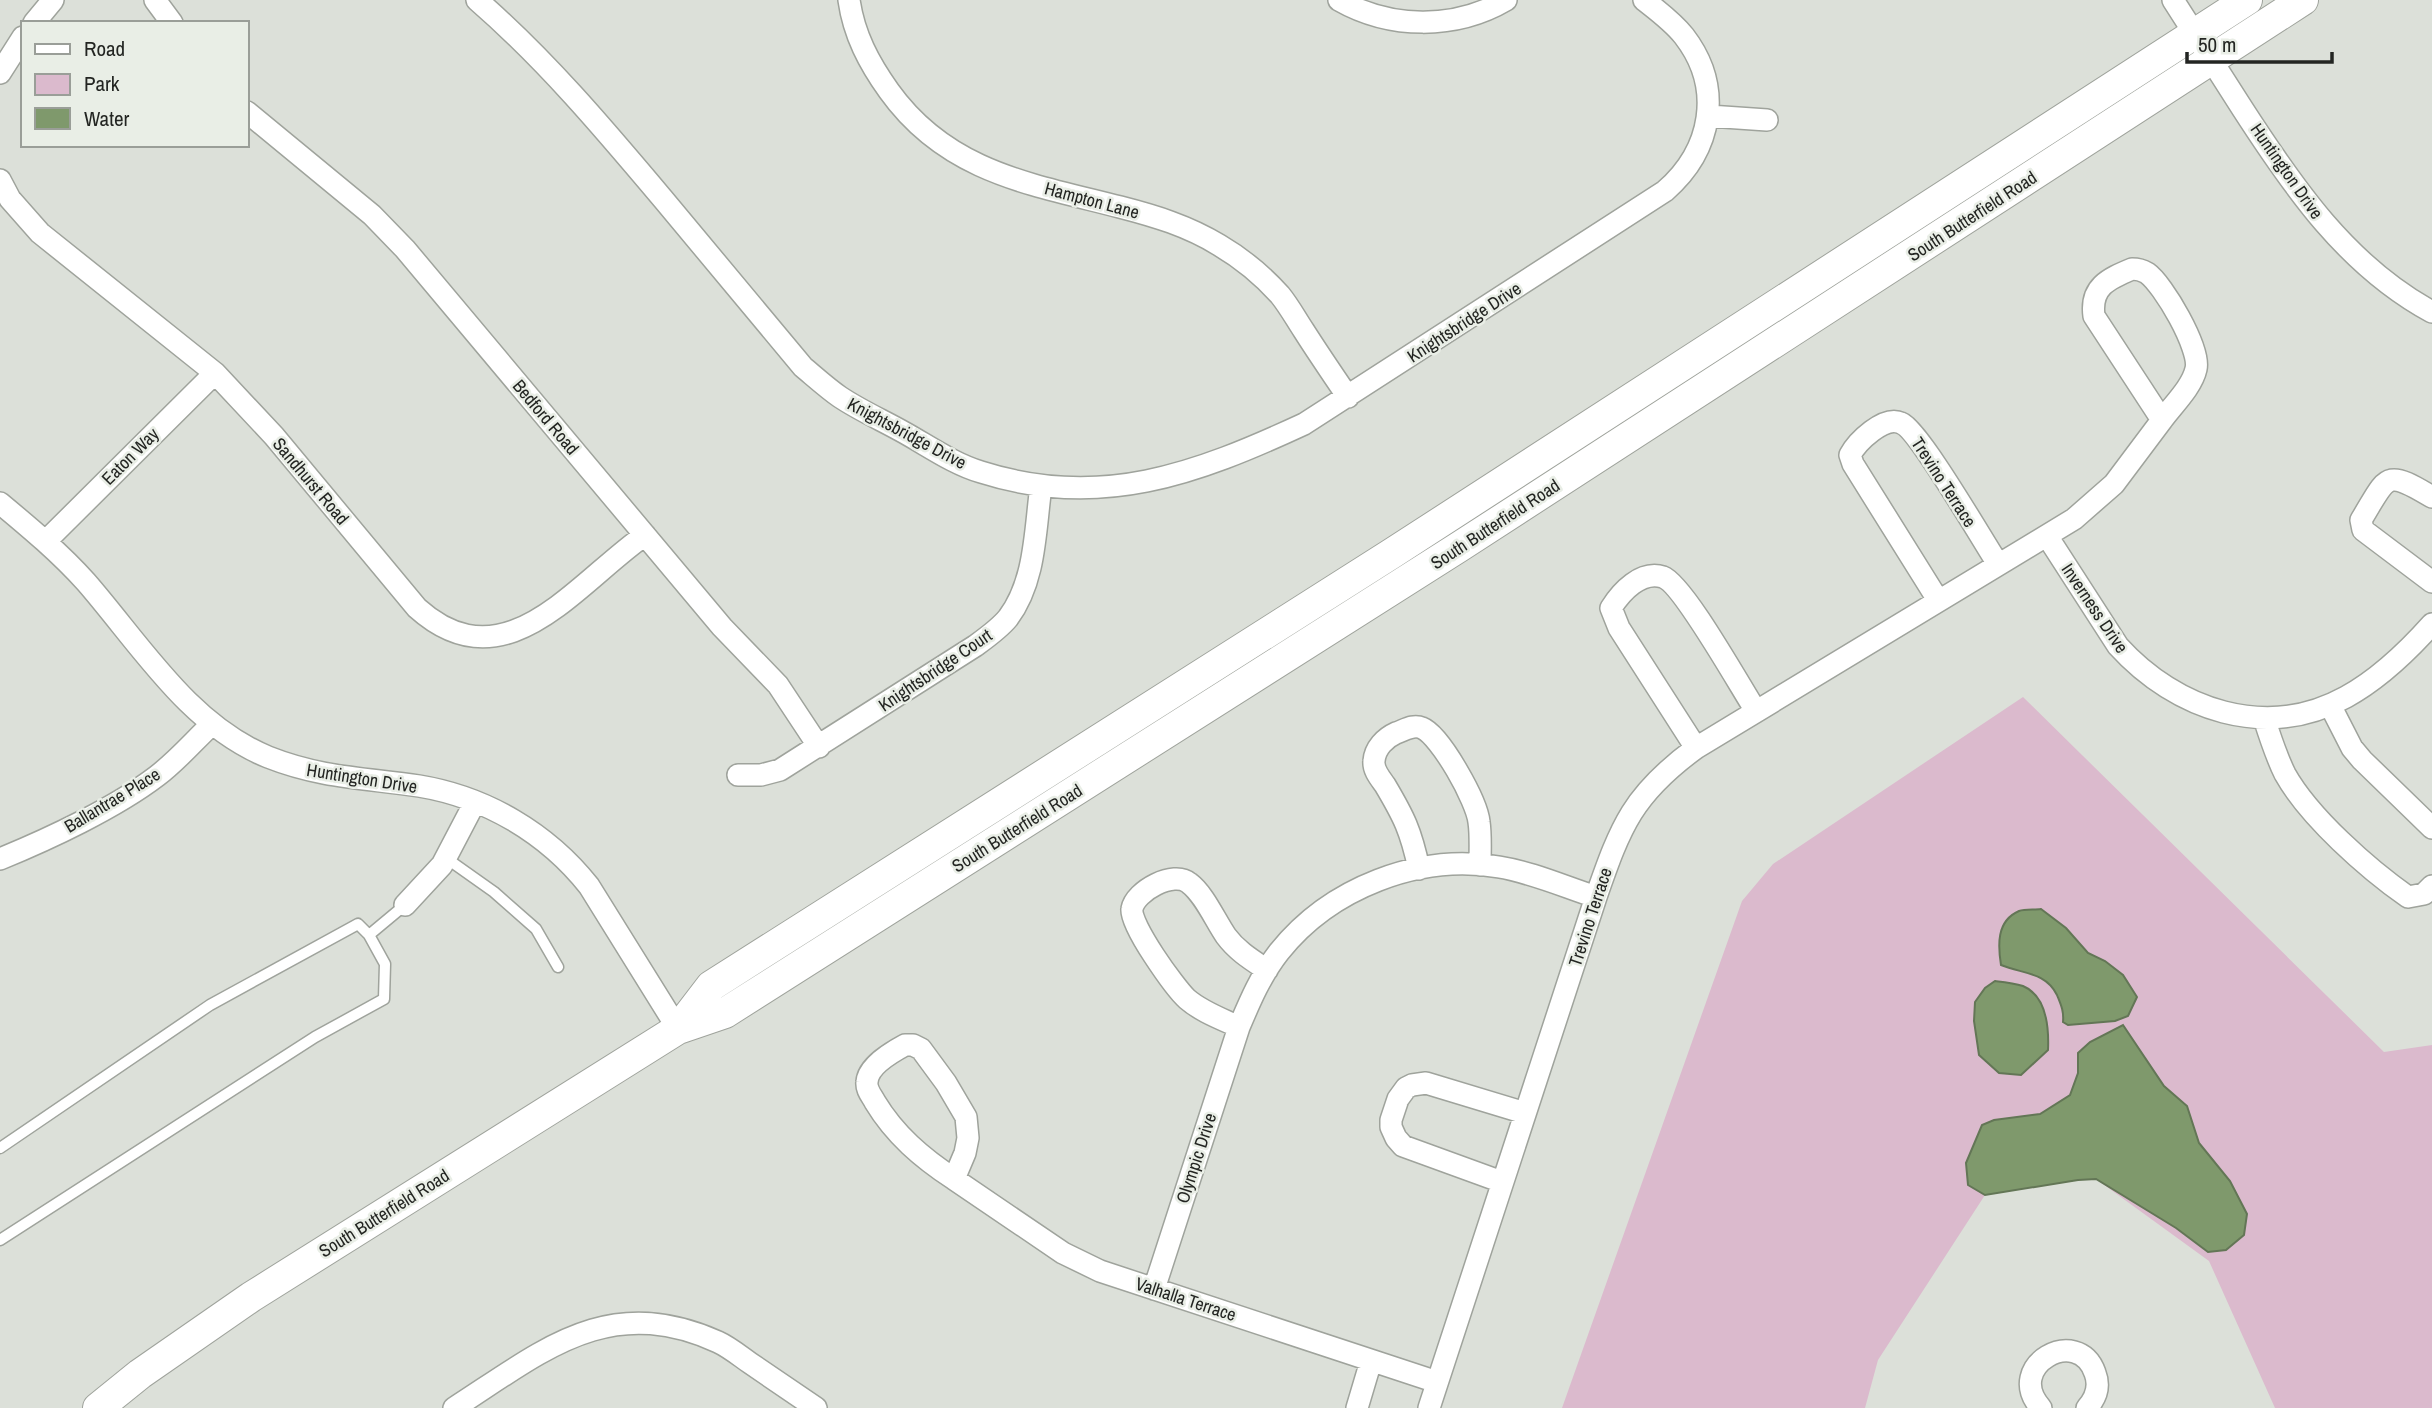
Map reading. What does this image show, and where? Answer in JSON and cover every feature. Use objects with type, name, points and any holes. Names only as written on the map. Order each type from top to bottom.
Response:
[{"type":"main road","name":"South Butterfield Road","points":[[678,1028],[711,986],[1379,562],[2247,0]]},
{"type":"main road","name":"South Butterfield Road","points":[[98,1408],[140,1374],[251,1297],[678,1028],[725,1013],[1460,547],[2302,0]]},
{"type":"street","points":[[36,21],[53,0]]},
{"type":"street","points":[[155,0],[171,21]]},
{"type":"street","name":"Knightsbridge Drive","points":[[478,0],[564,83],[803,367],[840,397],[959,463],[982,472],[1041,486],[1099,488],[1131,485],[1179,475],[1243,452],[1304,424],[1665,191],[1689,167],[1705,133],[1709,116],[1704,77],[1697,56],[1674,25],[1644,0]]},
{"type":"street","name":"Hampton Lane","points":[[849,0],[862,48],[901,107],[922,130],[946,148],[987,170],[1167,219],[1216,243],[1265,280],[1282,297],[1348,397]]},
{"type":"street","points":[[1339,0],[1359,11],[1384,19],[1417,23],[1463,17],[1506,0]]},
{"type":"street","name":"Huntington Drive","points":[[2174,0],[2269,149],[2320,220],[2370,271],[2432,312]]},
{"type":"street","points":[[0,73],[21,40]]},
{"type":"street","name":"Bedford Road","points":[[248,113],[372,215],[397,241],[722,627],[778,685],[819,747]]},
{"type":"street","points":[[1709,116],[1767,120]]},
{"type":"street","name":"Sandhurst Road","points":[[0,180],[10,199],[40,233],[215,373],[274,436],[417,608],[432,621],[452,632],[489,638],[504,636],[527,627],[645,535]]},
{"type":"street","name":"Trevino Terrace","points":[[1429,1408],[1596,897],[1628,815],[1651,785],[1696,748],[2047,536],[2084,511],[2114,484],[2162,419],[2196,370],[2194,345],[2176,313],[2150,275],[2139,269],[2132,269],[2113,276],[2097,290],[2092,304],[2094,316],[2162,419]]},
{"type":"street","name":"Eaton Way","points":[[46,541],[215,373]]},
{"type":"street","name":"Trevino Terrace","points":[[1938,600],[1853,464],[1850,455],[1857,443],[1874,430],[1896,421],[1904,423],[1920,443],[1997,564]]},
{"type":"street","points":[[2432,497],[2404,480],[2388,481],[2382,485],[2361,520],[2363,530],[2432,582]]},
{"type":"street","name":"Knightsbridge Court","points":[[738,775],[761,775],[779,770],[819,747],[975,646],[1008,617],[1022,593],[1029,572],[1041,486]]},
{"type":"street","name":"Huntington Drive","points":[[0,503],[46,541],[85,581],[173,686],[212,724],[234,740],[300,769],[334,777],[420,786],[457,795],[521,824],[550,845],[589,886],[678,1028]]},
{"type":"street","name":"Inverness Drive","points":[[2047,536],[2118,646],[2132,661],[2160,685],[2189,702],[2214,710],[2264,718],[2293,715],[2330,705],[2375,679],[2432,624]]},
{"type":"street","points":[[1696,748],[1619,628],[1611,608],[1619,594],[1643,577],[1652,575],[1666,578],[1683,596],[1756,712]]},
{"type":"street","points":[[2330,705],[2352,748],[2362,761],[2432,828]]},
{"type":"street","points":[[2264,718],[2276,754],[2287,776],[2328,827],[2383,880],[2408,897],[2424,894],[2432,886]]},
{"type":"street","name":"Ballantrae Place","points":[[0,859],[83,820],[143,786],[159,775],[212,724]]},
{"type":"street","points":[[1419,869],[1406,821],[1375,770],[1374,760],[1381,744],[1390,736],[1413,726],[1432,734],[1469,790],[1479,821],[1480,864]]},
{"type":"street","points":[[405,905],[446,858],[475,802]]},
{"type":"street","name":"Olympic Drive","points":[[1154,1289],[1239,1027],[1252,996],[1281,950],[1314,918],[1332,905],[1386,877],[1436,865],[1480,864],[1502,867],[1596,897]]},
{"type":"street","points":[[1239,1027],[1206,1012],[1188,999],[1170,980],[1134,922],[1132,909],[1135,901],[1166,880],[1177,878],[1189,882],[1226,937],[1239,951],[1267,970]]},
{"type":"street","name":"Valhalla Terrace","points":[[954,1179],[968,1138],[966,1117],[921,1049],[905,1045],[872,1069],[867,1079],[867,1088],[895,1131],[925,1160],[1063,1253],[1100,1271],[1437,1382]]},
{"type":"street","points":[[1503,1182],[1403,1146],[1391,1127],[1398,1099],[1406,1088],[1426,1083],[1525,1112]]},
{"type":"street","points":[[454,1408],[568,1337],[617,1324],[654,1323],[674,1325],[720,1343],[816,1408]]},
{"type":"street","points":[[2041,1408],[2032,1393],[2030,1382],[2033,1372],[2046,1356],[2066,1351],[2077,1353],[2094,1369],[2096,1392],[2087,1408]]},
{"type":"street","points":[[1357,1408],[1371,1361]]},
{"type":"lane","points":[[446,858],[494,892],[536,929],[558,967]]},
{"type":"lane","points":[[369,934],[405,905]]},
{"type":"lane","points":[[0,1148],[210,1005],[358,924],[369,934],[384,964],[384,999],[315,1037],[0,1240]]},
{"type":"green space","points":[[2023,697],[2384,1052],[2432,1045],[2432,1408],[2275,1408],[2209,1261],[2096,1179],[1985,1195],[1878,1360],[1865,1408],[1562,1408],[1742,901],[1773,864]]},
{"type":"water","points":[[2041,909],[2066,928],[2088,953],[2105,961],[2123,975],[2137,997],[2128,1016],[2115,1021],[2068,1025],[2063,1022],[2063,1011],[2057,995],[2047,982],[2001,965],[1999,942],[2006,921],[2019,911]]},
{"type":"water","points":[[1995,981],[2020,985],[2031,991],[2045,1013],[2048,1050],[2021,1075],[1999,1073],[1979,1055],[1974,1021],[1975,1002],[1985,988]]},
{"type":"water","points":[[2123,1025],[2164,1086],[2187,1106],[2199,1143],[2230,1181],[2247,1214],[2244,1235],[2226,1250],[2208,1252],[2176,1228],[2096,1179],[1985,1195],[1968,1185],[1966,1163],[1982,1125],[1994,1120],[2040,1114],[2070,1095],[2078,1073],[2078,1053],[2090,1042]]}]
